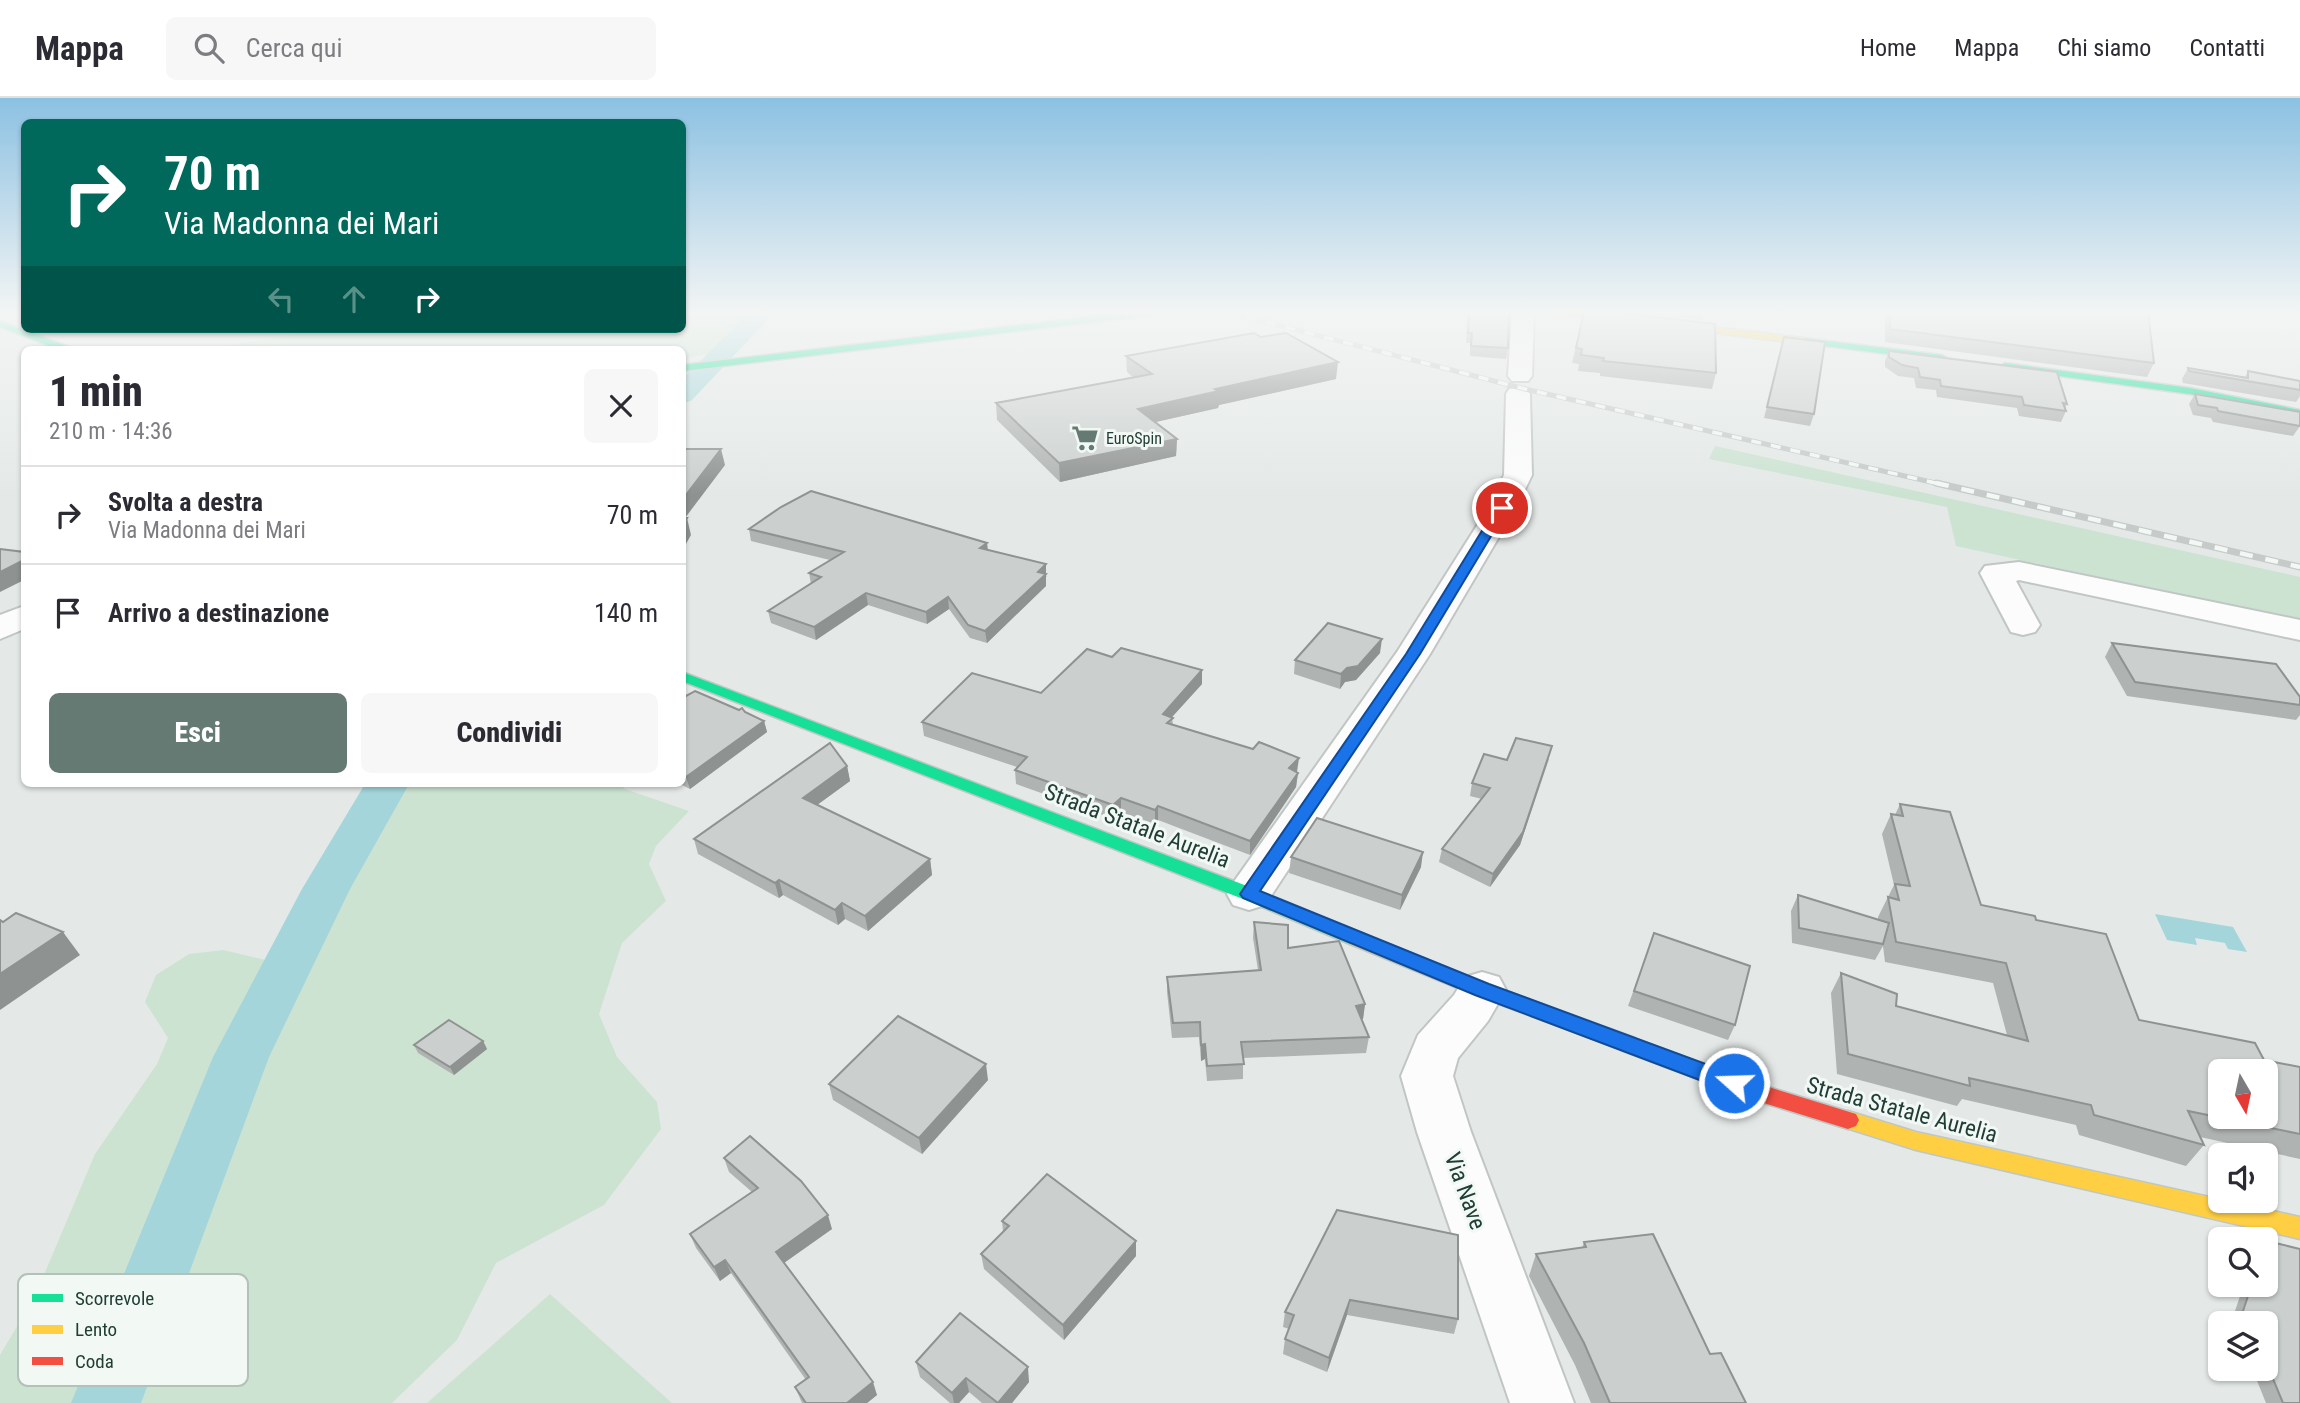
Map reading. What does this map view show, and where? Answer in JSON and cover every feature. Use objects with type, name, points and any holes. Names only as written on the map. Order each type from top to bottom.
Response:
[{"type":"main road","points":[[2057,373],[2300,413]]},
{"type":"main road","name":"Strada Statale Aurelia","points":[[686,678],[1249,894],[1482,990],[1759,1093],[1916,1141],[2300,1228]]},
{"type":"street","points":[[1249,894],[1413,654],[1502,508],[1518,475],[1520,373]]},
{"type":"street","points":[[2022,625],[1996,573],[2019,571],[2300,630]]},
{"type":"street","points":[[0,629],[21,618]]},
{"type":"street","name":"Via Nave","points":[[1482,990],[1471,1008],[1436,1049],[1427,1076],[1444,1132],[1542,1403]]},
{"type":"green space","points":[[1715,446],[2300,577],[2300,621],[1956,546],[1947,507],[1709,459]]},
{"type":"green space","points":[[403,787],[623,787],[689,811],[656,846],[649,864],[666,901],[622,943],[599,1014],[617,1057],[657,1102],[661,1129],[604,1205],[496,1263],[457,1340],[392,1403],[0,1403],[0,1355],[18,1325],[18,1386],[248,1386],[248,1274],[44,1274],[95,1154],[157,1064],[168,1038],[145,1002],[156,975],[189,954],[223,950],[300,968]]},
{"type":"green space","points":[[550,1294],[672,1403],[427,1403]]},
{"type":"water","points":[[2155,914],[2233,927],[2247,952],[2228,949],[2225,943],[2195,938],[2197,945],[2167,940]]},
{"type":"building","points":[[1288,373],[1138,409],[1177,439],[1059,463],[996,403],[1152,374]]},
{"type":"building","points":[[1775,373],[1820,373],[1814,414],[1767,407]]},
{"type":"building","points":[[1919,373],[2057,373],[2067,404],[2063,403],[2066,411],[2024,405],[2022,397],[1941,386],[1940,380],[1920,377]]},
{"type":"building","points":[[2200,373],[2248,378],[2248,373],[2258,373],[2300,381],[2300,390]]},
{"type":"building","points":[[2195,394],[2300,412],[2300,426],[2198,405]]},
{"type":"building","points":[[686,449],[721,449],[686,495]]},
{"type":"building","points":[[811,491],[987,543],[980,548],[1046,564],[1038,572],[1046,574],[985,631],[968,625],[948,597],[926,612],[866,593],[814,627],[768,611],[821,577],[809,573],[844,552],[749,529]]},
{"type":"building","points":[[0,549],[21,552],[21,562],[0,572]]},
{"type":"building","points":[[1328,623],[1382,639],[1358,666],[1347,668],[1341,674],[1295,660]]},
{"type":"building","points":[[2112,643],[2276,664],[2300,697],[2300,705],[2135,682]]},
{"type":"building","points":[[1121,648],[1202,670],[1163,714],[1173,718],[1167,723],[1253,749],[1259,742],[1299,758],[1289,768],[1298,773],[1250,841],[1158,806],[1155,810],[1121,798],[1113,805],[1015,770],[1027,757],[922,722],[972,673],[1041,693],[1087,649],[1112,657]]},
{"type":"building","points":[[695,691],[739,710],[742,708],[764,721],[686,777],[686,696]]},
{"type":"building","points":[[1516,738],[1552,746],[1523,832],[1493,874],[1442,849],[1490,788],[1472,783],[1484,754],[1507,760]]},
{"type":"building","points":[[830,743],[847,766],[803,798],[930,859],[865,916],[842,903],[835,910],[779,880],[775,883],[694,839]]},
{"type":"building","points":[[1900,804],[1950,812],[1981,905],[2035,916],[2036,920],[2106,934],[2139,1020],[2255,1043],[2263,1059],[2208,1059],[2208,1115],[2188,1111],[2204,1145],[2094,1115],[2091,1105],[1969,1078],[1970,1086],[1848,1054],[1841,973],[1897,994],[1896,1006],[2028,1041],[2006,963],[1896,942],[1888,897],[1899,900],[1895,884],[1910,886],[1891,814],[1903,816]]},
{"type":"building","points":[[1317,818],[1423,852],[1402,895],[1291,857]]},
{"type":"building","points":[[1798,895],[1889,923],[1883,944],[1799,928]]},
{"type":"building","points":[[16,913],[63,932],[0,974],[0,920],[3,922]]},
{"type":"building","points":[[1254,922],[1288,925],[1288,948],[1339,941],[1365,1004],[1356,1006],[1369,1037],[1241,1042],[1244,1064],[1207,1066],[1205,1044],[1201,1045],[1200,1022],[1173,1023],[1167,977],[1261,970]]},
{"type":"building","points":[[1654,933],[1750,966],[1735,1025],[1634,991]]},
{"type":"building","points":[[898,1016],[986,1064],[919,1138],[829,1084]]},
{"type":"building","points":[[449,1020],[483,1041],[450,1067],[414,1045]]},
{"type":"building","points":[[2278,1063],[2300,1067],[2300,1134],[2276,1129],[2278,1129]]},
{"type":"building","points":[[750,1136],[801,1181],[828,1215],[776,1252],[873,1382],[847,1403],[806,1403],[795,1387],[809,1377],[725,1260],[714,1267],[690,1234],[758,1188],[724,1158]]},
{"type":"building","points":[[1047,1174],[1136,1241],[1063,1325],[981,1254],[1009,1226],[1002,1221]]},
{"type":"building","points":[[1337,1210],[1458,1235],[1458,1319],[1350,1300],[1329,1358],[1285,1339],[1294,1315],[1285,1312]]},
{"type":"building","points":[[1653,1234],[1710,1354],[1721,1353],[1746,1403],[1610,1403],[1584,1343],[1536,1254],[1586,1247],[1584,1242]]},
{"type":"building","points":[[2278,1244],[2300,1249],[2300,1403],[2283,1403],[2274,1381],[2278,1381],[2278,1311],[2243,1311],[2248,1297],[2278,1297]]},
{"type":"building","points":[[960,1313],[1028,1367],[998,1403],[966,1378],[952,1393],[916,1362]]},
{"type":"waterway","points":[[686,391],[704,373]]},
{"type":"waterway","points":[[156,1274],[241,1057],[326,889],[385,787]]},
{"type":"waterway","points":[[106,1403],[113,1386]]},
{"type":"railway","points":[[1463,373],[1944,485]]},
{"type":"railway","points":[[1936,483],[2300,567]]},
{"type":"traffic: fast","points":[[2056,373],[2190,391],[2300,413]]},
{"type":"traffic: fast","points":[[686,678],[1249,894],[1357,939]]},
{"type":"traffic: slow","points":[[1357,939],[1482,990],[1628,1044]]},
{"type":"traffic: slow","points":[[1848,1120],[1916,1141],[2300,1228]]},
{"type":"traffic: jam","points":[[1628,1044],[1759,1093],[1848,1120]]},
{"type":"place","name":"EuroSpin","points":[[1085,438]]},
{"type":"route","points":[[1502,508],[1413,654],[1249,894],[1482,990],[1734,1083]]}]
